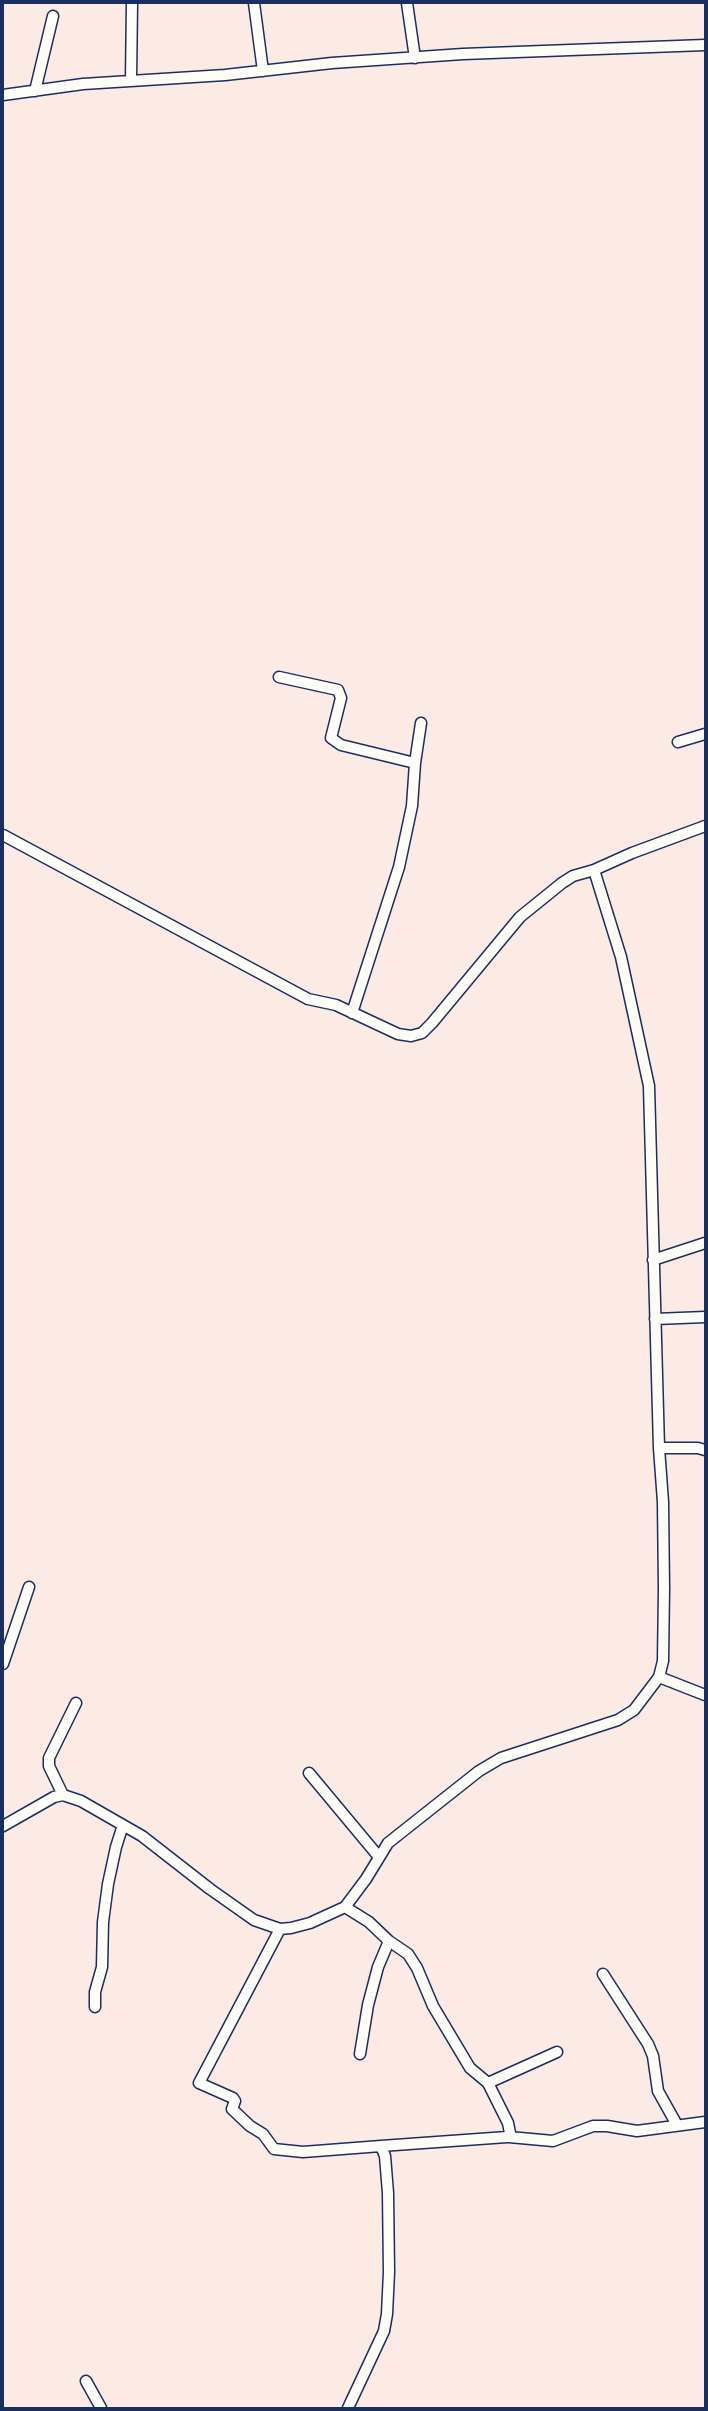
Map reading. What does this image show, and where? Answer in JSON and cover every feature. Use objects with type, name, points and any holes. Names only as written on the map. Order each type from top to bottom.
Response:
[{"type":"street","points":[[131,80],[132,3]]},
{"type":"street","points":[[254,3],[263,71]]},
{"type":"street","points":[[407,3],[415,58]]},
{"type":"street","points":[[35,91],[53,16]]},
{"type":"street","points":[[3,95],[84,84],[415,58],[602,48],[647,48],[705,45]]},
{"type":"street","points":[[279,677],[338,690],[341,698],[331,738],[341,745],[415,763]]},
{"type":"street","points":[[352,1013],[399,867],[412,806],[415,763],[421,723]]},
{"type":"street","points":[[678,742],[705,734]]},
{"type":"street","points":[[3,835],[308,999],[336,1005],[398,1034],[411,1036],[422,1033],[520,917],[562,883],[573,876],[594,870],[632,853],[705,826]]},
{"type":"street","points":[[3,1826],[46,1800],[63,1795],[81,1801],[142,1836],[210,1890],[254,1920],[280,1929],[310,1923],[345,1907],[354,1896],[388,1843],[401,1831],[478,1771],[501,1758],[618,1720],[634,1710],[659,1677],[662,1661],[664,1589],[663,1502],[659,1448],[649,1086],[621,957],[594,870]]},
{"type":"street","points":[[653,1260],[684,1252],[705,1243]]},
{"type":"street","points":[[655,1319],[705,1317]]},
{"type":"street","points":[[659,1448],[698,1448],[705,1450]]},
{"type":"street","points":[[3,1664],[29,1587]]},
{"type":"street","points":[[659,1677],[705,1695]]},
{"type":"street","points":[[63,1795],[49,1766],[49,1758],[76,1703]]},
{"type":"street","points":[[309,1773],[379,1857]]},
{"type":"street","points":[[95,2007],[95,1992],[102,1967],[103,1922],[108,1884],[116,1847],[124,1825]]},
{"type":"street","points":[[345,1907],[369,1922],[389,1941],[408,1954],[417,1968],[433,2006],[470,2068],[488,2083],[508,2123],[509,2137]]},
{"type":"street","points":[[280,1929],[199,2083],[233,2098],[235,2101],[232,2109],[246,2123],[263,2134],[274,2149],[303,2152],[509,2137],[553,2141],[593,2126],[607,2126],[637,2131],[705,2122]]},
{"type":"street","points":[[360,2054],[368,2005],[378,1967],[389,1941]]},
{"type":"street","points":[[604,1974],[648,2044],[653,2056],[658,2091],[677,2125]]},
{"type":"street","points":[[488,2083],[557,2052]]},
{"type":"street","points":[[348,2408],[384,2331],[387,2314],[388,2193],[385,2156],[381,2146]]},
{"type":"street","points":[[86,2381],[101,2408]]}]
